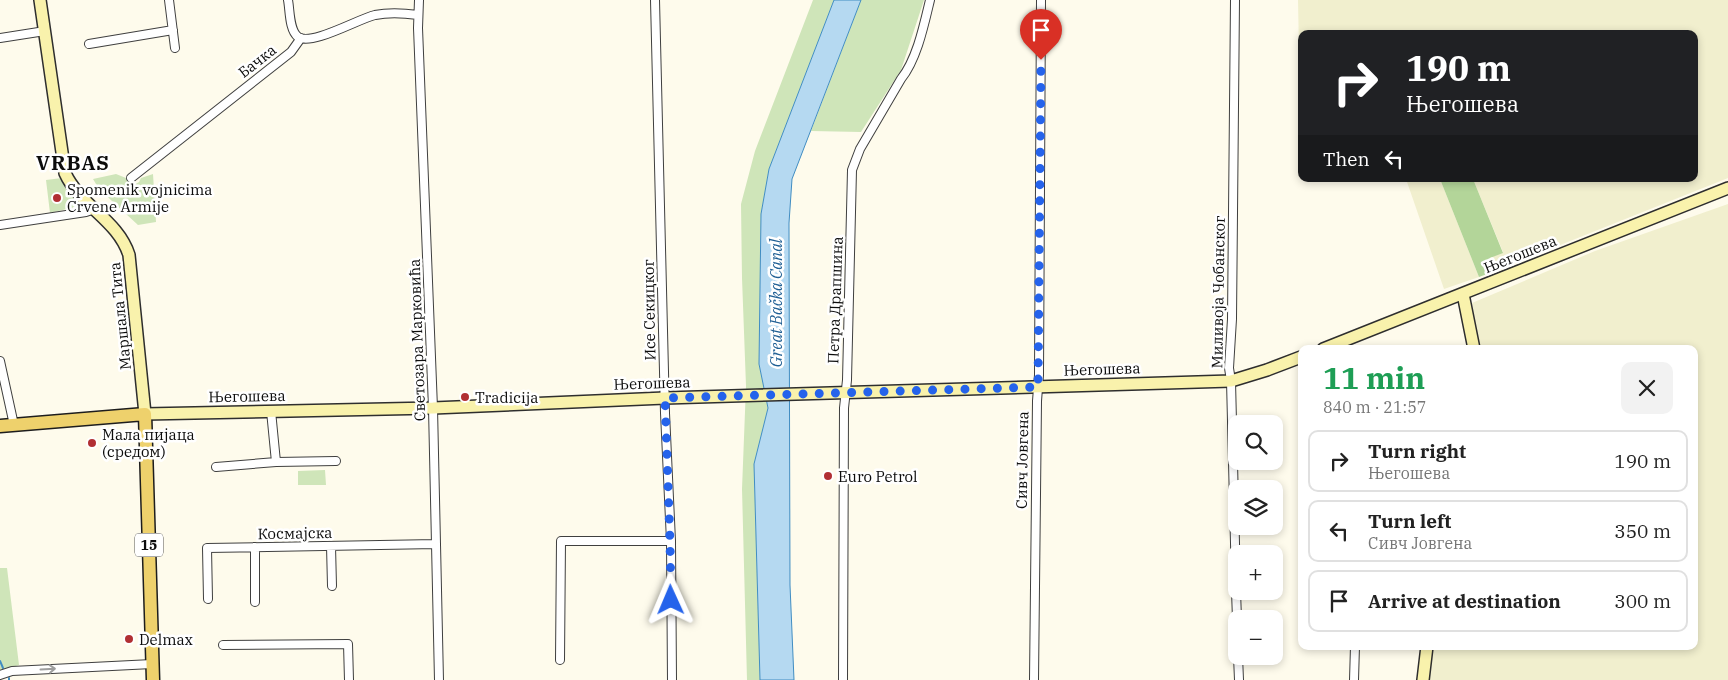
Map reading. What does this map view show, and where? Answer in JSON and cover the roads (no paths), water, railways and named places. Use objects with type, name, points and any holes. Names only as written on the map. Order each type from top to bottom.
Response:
[{"type":"main road","name":"Његошева","points":[[0,426],[145,414]]},
{"type":"main road","name":"15","points":[[145,414],[153,680]]},
{"type":"street","name":"Маршала Тита","points":[[40,0],[64,170],[74,189],[120,235],[129,254],[145,414]]},
{"type":"street","points":[[169,0],[175,48]]},
{"type":"street","points":[[288,0],[292,29],[294,33],[302,38],[314,39],[377,15],[398,13],[418,15]]},
{"type":"street","name":"Светозара Марковића","points":[[419,0],[418,15],[433,408],[439,680]]},
{"type":"street","name":"Исе Секицког","points":[[655,0],[672,680]]},
{"type":"street","name":"Петра Драпшина","points":[[843,680],[845,393],[847,380],[852,170],[860,149],[907,72],[921,36],[930,0]]},
{"type":"street","name":"Сивч Јовгена","points":[[1034,680],[1041,0]]},
{"type":"street","name":"Миливоја Чобанског","points":[[1235,0],[1232,319],[1229,368],[1231,381],[1235,545]]},
{"type":"street","points":[[89,44],[173,30]]},
{"type":"street","points":[[0,38],[45,31]]},
{"type":"street","name":"Бачка","points":[[131,178],[291,52],[302,38]]},
{"type":"street","name":"Његошева","points":[[1333,345],[1728,188]]},
{"type":"street","points":[[0,226],[95,209]]},
{"type":"street","points":[[1463,294],[1473,345]]},
{"type":"street","name":"Његошева","points":[[145,414],[433,408],[665,398],[1231,381],[1268,370],[1298,358]]},
{"type":"street","points":[[0,361],[14,425]]},
{"type":"street","points":[[271,411],[276,462]]},
{"type":"street","points":[[216,467],[276,462],[336,461]]},
{"type":"street","points":[[560,660],[561,541],[670,541]]},
{"type":"street","name":"Космајска","points":[[208,599],[207,548],[436,544]]},
{"type":"street","points":[[331,546],[332,586]]},
{"type":"street","points":[[255,547],[255,602]]},
{"type":"street","points":[[223,645],[348,644],[349,680]]},
{"type":"street","points":[[1354,680],[1355,650]]},
{"type":"street","points":[[1423,680],[1427,650]]},
{"type":"street","points":[[0,675],[12,671],[152,664]]},
{"type":"street","points":[[1238,665],[1239,680]]},
{"type":"water","name":"Great Bačka Canal","points":[[834,0],[861,0],[792,179],[789,223],[790,585],[794,680],[760,680],[754,464],[768,408],[759,364],[761,214],[769,169]]},
{"type":"waterway","points":[[0,661],[3,668]]},
{"type":"place","name":"Spomenik vojnicima Crvene Armije","points":[[57,198]]},
{"type":"place","name":"Tradicija","points":[[465,397]]},
{"type":"place","name":"Мала пијаца (средом)","points":[[92,443]]},
{"type":"place","name":"Euro Petrol","points":[[828,476]]},
{"type":"place","name":"Delmax","points":[[129,639]]},
{"type":"district","name":"VRBAS","points":[[73,162]]}]
